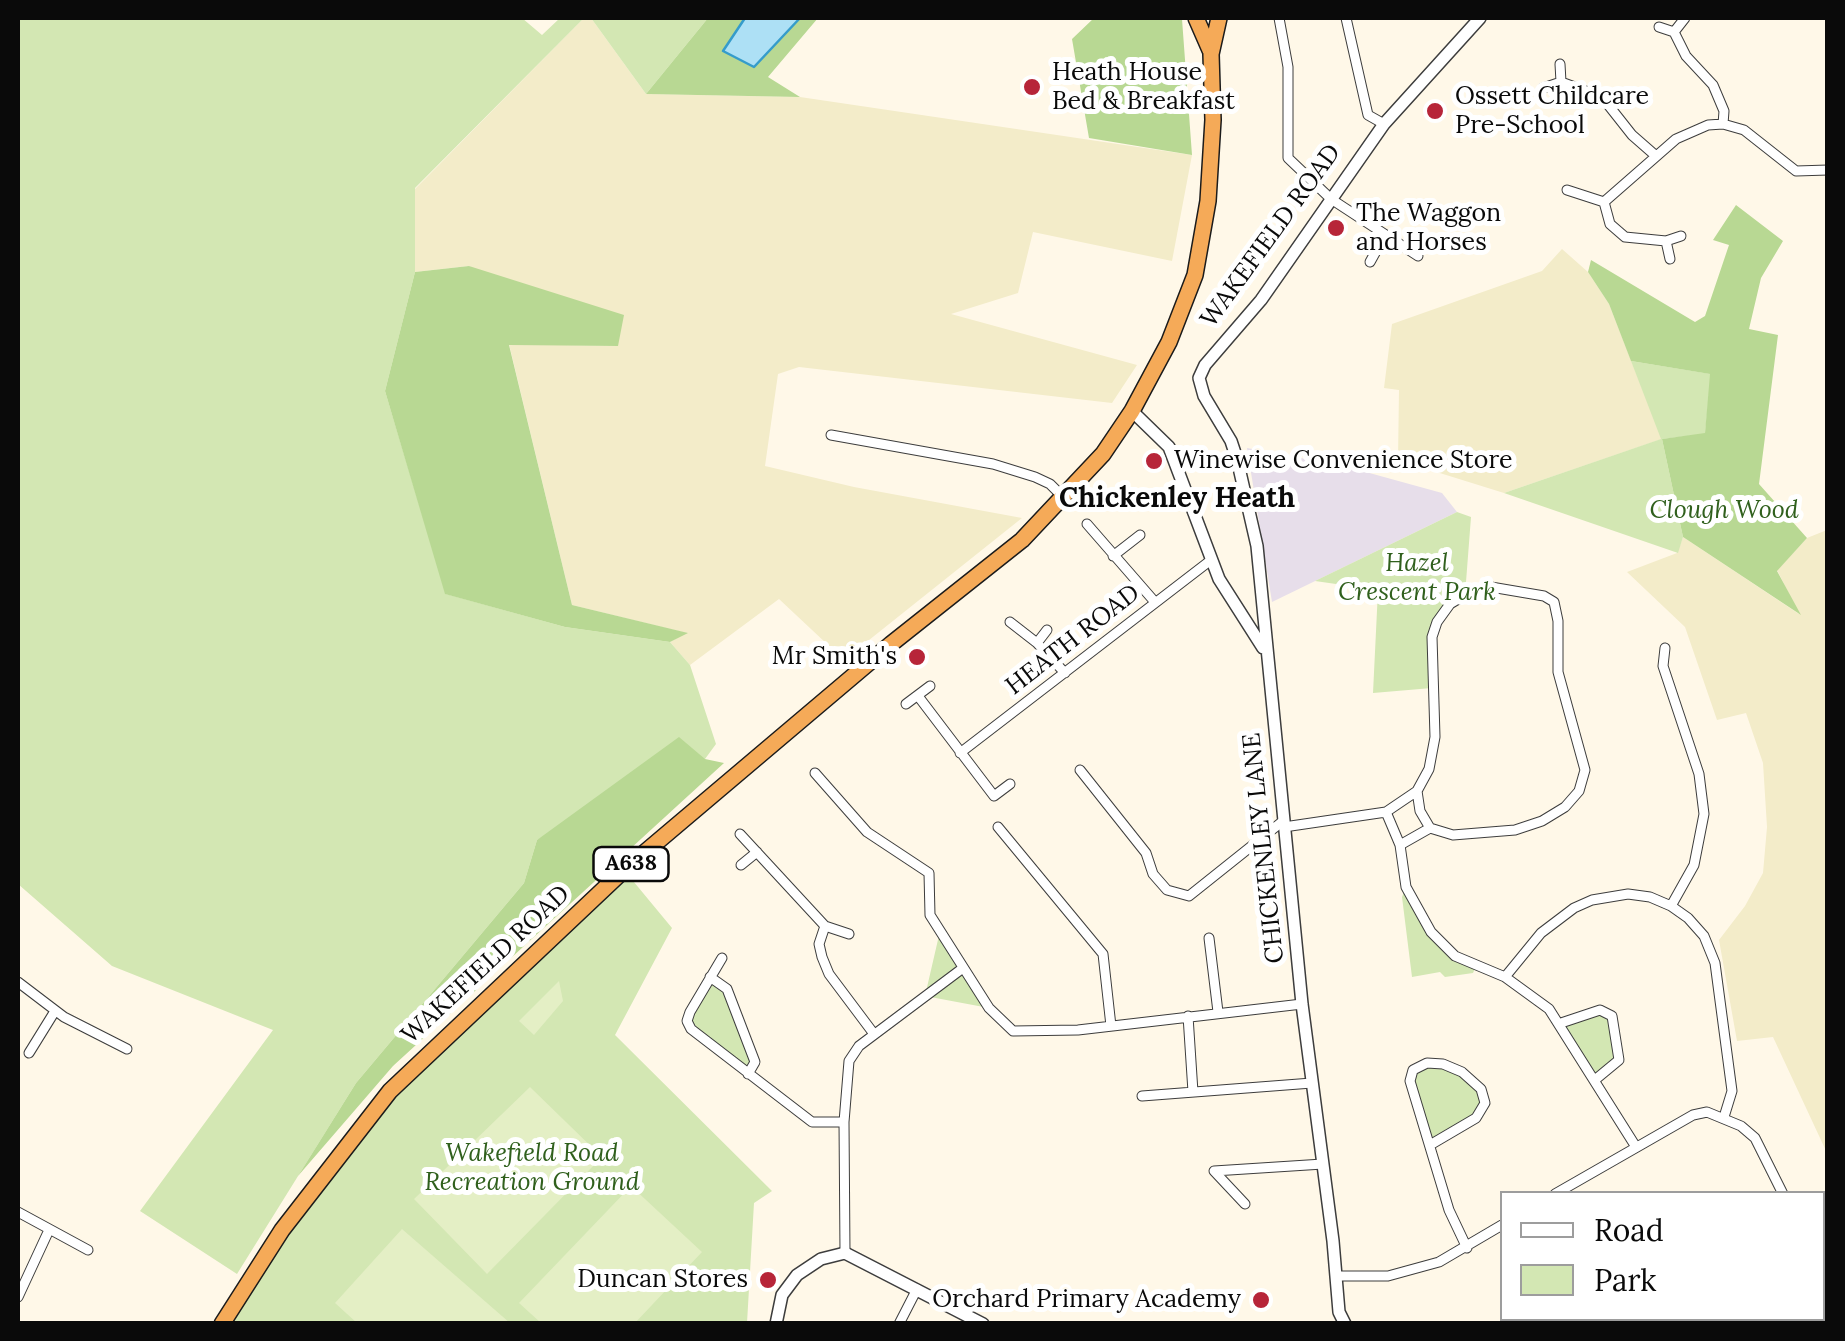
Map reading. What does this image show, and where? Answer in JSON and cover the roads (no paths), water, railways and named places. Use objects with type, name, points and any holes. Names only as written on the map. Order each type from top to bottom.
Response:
[{"type":"highway","name":"A638","points":[[1196,18],[1211,54]]},
{"type":"highway","name":"A638","points":[[1064,498],[1102,454],[1132,410],[1168,342],[1195,275],[1208,201],[1211,54],[1219,18]]},
{"type":"highway","name":"WAKEFIELD ROAD","points":[[222,1324],[282,1230],[390,1091],[624,870],[891,644],[1022,540],[1064,498]]},
{"type":"street","points":[[1279,18],[1288,67],[1288,158],[1331,199],[1418,256]]},
{"type":"street","points":[[1346,18],[1368,115],[1384,124]]},
{"type":"street","name":"WAKEFIELD ROAD","points":[[1200,378],[1205,365],[1261,300],[1384,124],[1480,18]]},
{"type":"street","points":[[1674,32],[1685,18]]},
{"type":"street","points":[[1659,27],[1674,32],[1686,56],[1719,96],[1723,124]]},
{"type":"street","points":[[1560,64],[1561,82]]},
{"type":"street","points":[[1543,88],[1561,82],[1602,98],[1632,135],[1656,156]]},
{"type":"street","points":[[1604,202],[1686,133],[1708,125],[1723,124],[1754,137],[1796,171],[1828,170]]},
{"type":"street","points":[[1567,190],[1604,202]]},
{"type":"street","points":[[1604,202],[1610,224],[1625,237],[1666,240],[1681,236]]},
{"type":"street","points":[[1370,262],[1386,234]]},
{"type":"street","points":[[1666,240],[1670,259]]},
{"type":"street","name":"CHICKENLEY LANE","points":[[1200,378],[1204,396],[1238,458],[1257,546],[1302,1004],[1339,1312],[1345,1324]]},
{"type":"street","points":[[1132,410],[1169,447],[1211,560],[1268,656]]},
{"type":"street","points":[[831,434],[993,464],[1035,476],[1064,498]]},
{"type":"street","points":[[844,450],[846,438]]},
{"type":"street","points":[[1087,524],[1154,602]]},
{"type":"street","points":[[1113,556],[1140,535]]},
{"type":"street","name":"HEATH ROAD","points":[[960,754],[1211,560]]},
{"type":"street","points":[[1080,770],[1146,853],[1153,874],[1167,890],[1189,896],[1283,824],[1386,812],[1416,791],[1429,768],[1435,737],[1430,653],[1443,611],[1465,595],[1490,587],[1544,596],[1554,602],[1558,672],[1585,770],[1579,791],[1565,807],[1515,830],[1453,835],[1430,828],[1420,811],[1416,791]]},
{"type":"street","points":[[1238,607],[1261,604]]},
{"type":"street","points":[[1010,622],[1065,673]]},
{"type":"street","points":[[1036,643],[1047,630]]},
{"type":"street","points":[[1665,648],[1664,666],[1699,774],[1704,814],[1694,864],[1682,893],[1671,906]]},
{"type":"street","points":[[906,704],[930,686]]},
{"type":"street","points":[[918,696],[994,796],[1010,784]]},
{"type":"street","points":[[816,772],[867,832],[929,873],[930,915],[989,1008],[1013,1032],[1110,1026],[1302,1004]]},
{"type":"street","points":[[1386,812],[1400,845],[1406,887],[1431,932],[1455,956],[1534,996],[1561,1024],[1636,1147]]},
{"type":"street","points":[[998,827],[1102,954],[1110,1026]]},
{"type":"street","points":[[1400,845],[1430,828]]},
{"type":"street","points":[[740,834],[825,926],[849,934]]},
{"type":"street","points":[[742,865],[757,852]]},
{"type":"street","points":[[1505,978],[1541,933],[1574,908],[1592,900],[1628,894],[1650,897],[1671,906],[1704,936],[1715,963],[1732,1091],[1724,1117]]},
{"type":"street","points":[[825,926],[818,944],[829,974],[874,1034]]},
{"type":"street","points":[[1209,938],[1218,1012]]},
{"type":"street","points":[[722,958],[687,1022],[692,1029],[812,1122],[844,1122]]},
{"type":"street","points":[[845,1252],[844,1122],[849,1061],[859,1046],[963,968]]},
{"type":"street","points":[[710,977],[728,989],[755,1062],[748,1074]]},
{"type":"street","points":[[18,982],[55,1011],[127,1049]]},
{"type":"street","points":[[1561,1024],[1600,1010],[1612,1016],[1619,1060],[1596,1079]]},
{"type":"street","points":[[29,1053],[55,1011]]},
{"type":"street","points":[[1188,1016],[1193,1092]]},
{"type":"street","points":[[1430,1146],[1476,1118],[1485,1103],[1481,1089],[1462,1072],[1428,1062],[1413,1070],[1410,1081],[1448,1210],[1467,1248]]},
{"type":"street","points":[[1142,1096],[1312,1083]]},
{"type":"street","points":[[1560,1191],[1693,1115],[1707,1112],[1724,1117],[1755,1138],[1782,1191]]},
{"type":"street","points":[[1245,1204],[1214,1170],[1323,1164]]},
{"type":"street","points":[[18,1212],[88,1250]]},
{"type":"street","points":[[1337,1276],[1388,1276],[1439,1262],[1500,1226]]},
{"type":"street","points":[[18,1298],[49,1230]]},
{"type":"street","points":[[776,1324],[782,1296],[797,1275],[821,1259],[845,1252],[983,1324]]},
{"type":"street","points":[[899,1324],[917,1290]]},
{"type":"water","points":[[745,18],[800,18],[754,67],[723,51]]},
{"type":"place","name":"Heath House Bed & Breakfast","points":[[1032,87]]},
{"type":"place","name":"Ossett Childcare Pre-School","points":[[1435,111]]},
{"type":"place","name":"The Waggon and Horses","points":[[1336,228]]},
{"type":"place","name":"Winewise Convenience Store","points":[[1154,461]]},
{"type":"place","name":"Mr Smith's","points":[[917,657]]},
{"type":"place","name":"Duncan Stores","points":[[768,1280]]},
{"type":"place","name":"Orchard Primary Academy","points":[[1261,1300]]},
{"type":"district","name":"Chickenley Heath","points":[[1177,499]]},
{"type":"park label","name":"Clough Wood","points":[[1724,511]]},
{"type":"park label","name":"Hazel Crescent Park","points":[[1417,578]]},
{"type":"park label","name":"Wakefield Road Recreation Ground","points":[[532,1168]]}]
